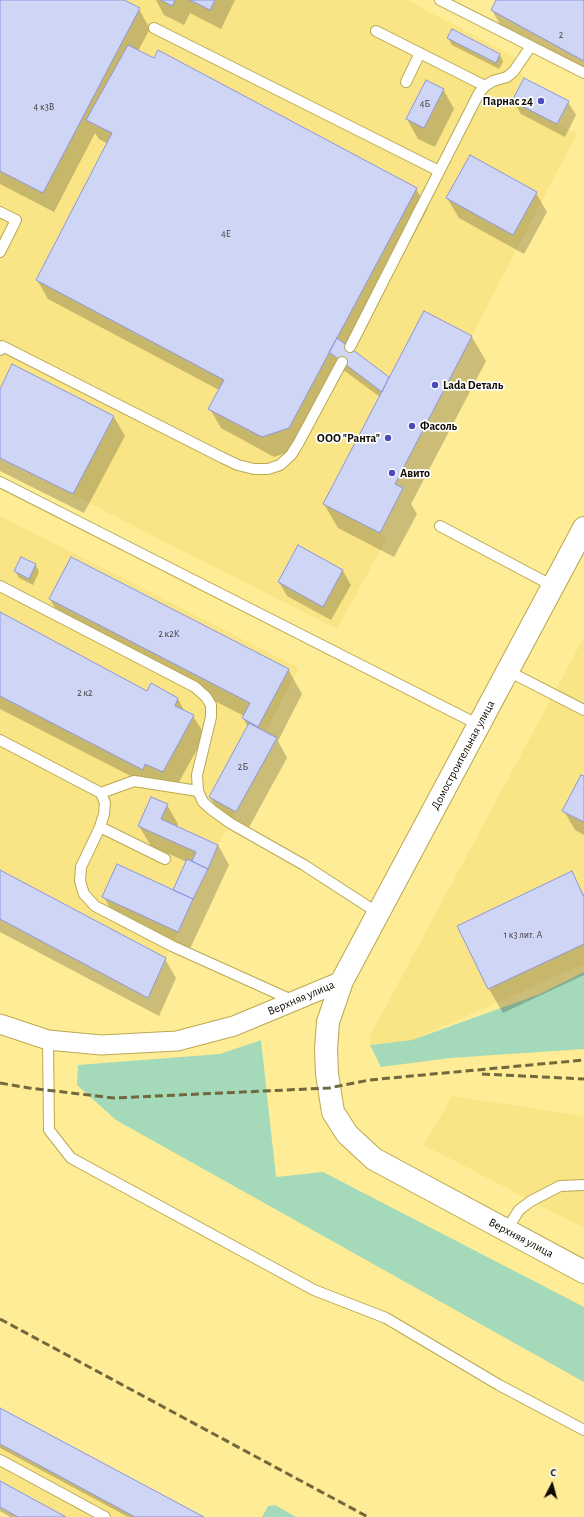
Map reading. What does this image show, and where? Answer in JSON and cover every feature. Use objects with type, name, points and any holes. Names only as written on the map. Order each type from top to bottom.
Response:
[{"type":"street","name":"Домостроительная улица","points":[[342,981],[584,528]]},
{"type":"street","name":"Верхняя улица","points":[[0,1024],[48,1040],[101,1045],[177,1041],[234,1026],[342,981]]},
{"type":"street","name":"Верхняя улица","points":[[342,981],[328,1022],[326,1055],[327,1074],[333,1112],[347,1134],[374,1159],[584,1272]]},
{"type":"lane","points":[[440,0],[584,73]]},
{"type":"lane","points":[[154,28],[439,171]]},
{"type":"lane","points":[[376,31],[485,86]]},
{"type":"lane","points":[[350,347],[479,93],[485,86],[493,81],[507,77],[514,72],[531,46]]},
{"type":"lane","points":[[406,82],[420,53]]},
{"type":"lane","points":[[0,212],[16,220],[0,252]]},
{"type":"lane","points":[[0,350],[2,346],[222,458],[238,465],[254,469],[268,469],[280,465],[291,455],[342,362]]},
{"type":"lane","points":[[0,482],[479,725]]},
{"type":"lane","points":[[440,526],[553,586]]},
{"type":"lane","points":[[0,586],[195,687],[206,697],[211,705],[211,716],[197,775],[198,791],[203,802],[218,814],[304,865],[378,913]]},
{"type":"lane","points":[[508,671],[584,710]]},
{"type":"lane","points":[[0,740],[101,793],[105,804],[104,814],[100,827],[81,867],[80,881],[84,894],[94,906],[172,946],[294,1001]]},
{"type":"lane","points":[[101,793],[134,781],[198,791]]},
{"type":"lane","points":[[100,827],[166,859]]},
{"type":"lane","points":[[48,1040],[49,1130],[71,1158],[314,1290],[386,1318],[499,1385],[584,1430]]},
{"type":"lane","points":[[506,1231],[519,1210],[531,1201],[560,1186],[584,1185]]},
{"type":"lane","points":[[0,1460],[105,1517]]},
{"type":"shaded area","points":[[0,0],[407,0],[513,56],[517,67],[524,78],[569,101],[557,124],[577,133],[395,484],[403,488],[380,533],[387,538],[337,629],[0,458]]},
{"type":"shaded area","points":[[0,516],[299,668],[266,731],[277,738],[218,845],[166,958],[0,919]]},
{"type":"shaded area","points":[[584,637],[584,964],[412,1040],[370,1045],[370,1036]]},
{"type":"shaded area","points":[[452,1096],[584,1116],[584,1228],[424,1145]]},
{"type":"shaded area","points":[[0,1408],[204,1517],[18,1517],[0,1507]]},
{"type":"green space","points":[[584,972],[584,1049],[450,1058],[381,1067],[370,1045],[412,1040],[540,994]]},
{"type":"green space","points":[[261,1040],[276,1177],[323,1172],[584,1307],[584,1382],[116,1120],[77,1085],[78,1065],[220,1054]]},
{"type":"green space","points":[[275,1505],[296,1517],[262,1517],[268,1506]]},
{"type":"building","points":[[0,0],[124,0],[140,8],[43,193],[0,171]]},
{"type":"building","points":[[161,0],[175,0],[172,6]]},
{"type":"building","points":[[190,0],[215,0],[210,10]]},
{"type":"building","points":[[496,0],[584,0],[584,61],[491,10]]},
{"type":"building","points":[[452,29],[500,54],[496,63],[447,38]]},
{"type":"building","points":[[128,45],[154,58],[158,50],[417,188],[289,428],[262,437],[208,409],[224,380],[36,280],[112,133],[86,120]]},
{"type":"building","name":"Парнас 24","points":[[524,78],[569,101],[557,124],[512,101]]},
{"type":"building","points":[[426,80],[444,89],[424,128],[406,119]]},
{"type":"building","points":[[470,155],[537,192],[513,235],[446,198]]},
{"type":"building","name":"ООО \"Ранта\"","points":[[424,311],[472,336],[395,484],[403,488],[380,533],[323,504]]},
{"type":"building","points":[[337,338],[389,377],[382,392],[329,352]]},
{"type":"building","points":[[12,364],[114,416],[73,494],[0,458],[0,389]]},
{"type":"building","points":[[298,545],[343,570],[323,607],[278,582]]},
{"type":"building","points":[[21,557],[36,564],[29,579],[14,571]]},
{"type":"building","points":[[71,557],[289,669],[258,727],[242,718],[250,703],[49,599]]},
{"type":"building","points":[[0,612],[147,691],[151,683],[178,698],[175,706],[194,715],[163,772],[145,764],[143,770],[0,696]]},
{"type":"building","points":[[249,723],[277,738],[236,812],[209,797]]},
{"type":"building","points":[[581,775],[584,776],[584,822],[562,811]]},
{"type":"building","points":[[151,797],[168,804],[161,819],[218,845],[208,869],[192,861],[196,852],[138,826]]},
{"type":"building","points":[[187,859],[208,869],[193,899],[173,890]]},
{"type":"building","points":[[117,864],[193,899],[178,932],[102,897]]},
{"type":"building","points":[[0,870],[166,958],[148,998],[0,919]]},
{"type":"building","points":[[572,871],[584,897],[584,944],[488,989],[457,926]]},
{"type":"building","points":[[0,1408],[204,1517],[135,1517],[0,1444]]},
{"type":"building","points":[[0,1481],[66,1517],[18,1517],[0,1507]]},
{"type":"railway","points":[[0,1083],[114,1098],[329,1088],[369,1080],[584,1060]]},
{"type":"railway","points":[[482,1074],[584,1079]]},
{"type":"railway","points":[[0,1319],[368,1517]]},
{"type":"place","name":"Парнас 24","points":[[541,101]]},
{"type":"place","name":"Lada Dеталь","points":[[435,385]]},
{"type":"place","name":"Фасоль","points":[[412,426]]},
{"type":"place","name":"ООО \"Ранта\"","points":[[388,438]]},
{"type":"place","name":"Авито","points":[[392,473]]}]
